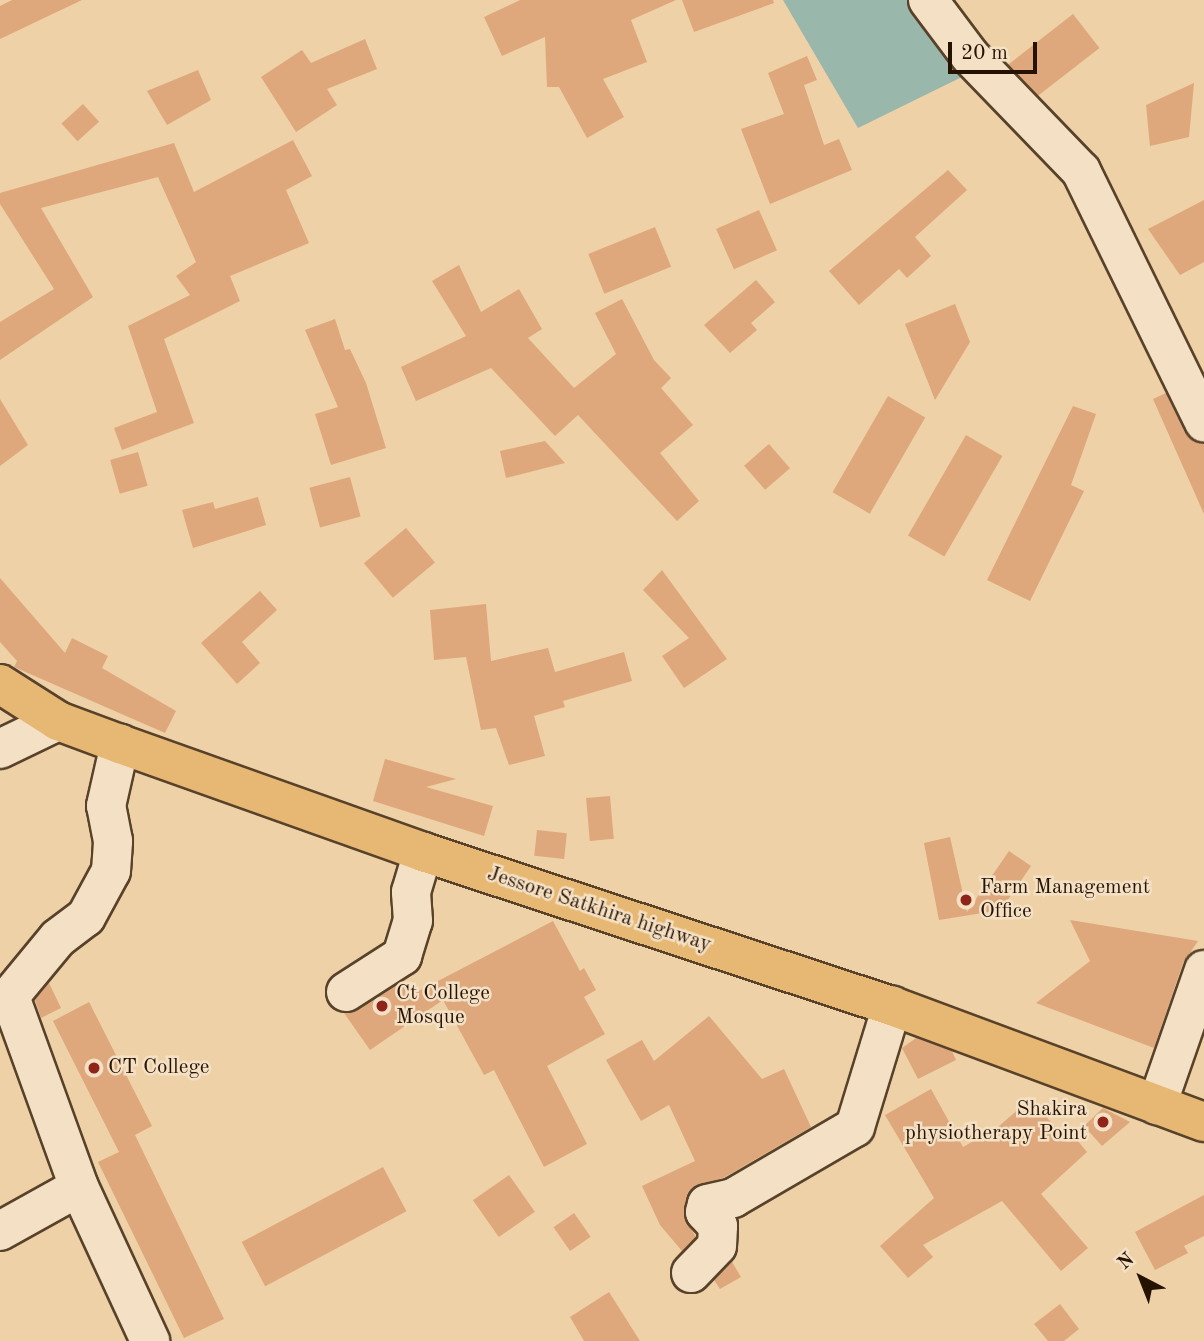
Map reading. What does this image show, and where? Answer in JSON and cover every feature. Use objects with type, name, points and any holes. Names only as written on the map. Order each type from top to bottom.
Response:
[{"type":"highway","name":"Jessore Satkhira highway","points":[[0,684],[58,721],[120,744],[423,852],[892,1006],[1204,1122]]},
{"type":"street","points":[[929,0],[970,56],[1081,171],[1204,422]]},
{"type":"street","points":[[0,749],[58,721]]},
{"type":"street","points":[[120,744],[106,806],[113,842],[111,871],[86,917],[58,938],[10,996],[79,1187],[150,1341]]},
{"type":"street","points":[[346,992],[402,956],[413,921],[411,892],[423,852]]},
{"type":"street","points":[[1157,1105],[1204,970]]},
{"type":"street","points":[[691,1273],[717,1246],[718,1226],[705,1212],[707,1204],[733,1198],[855,1127],[892,1006]]},
{"type":"street","points":[[0,1231],[79,1187]]},
{"type":"shaded area","points":[[783,0],[917,0],[970,73],[858,128]]},
{"type":"building","points":[[12,0],[82,0],[0,39],[0,6]]},
{"type":"building","points":[[520,0],[676,0],[631,20],[647,62],[603,79],[624,117],[587,138],[559,87],[547,87],[545,37],[502,56],[484,17]]},
{"type":"building","points":[[682,0],[773,0],[774,3],[694,32]]},
{"type":"building","points":[[1073,14],[1099,48],[1035,98],[1008,64]]},
{"type":"building","points":[[365,39],[377,69],[327,89],[337,105],[296,132],[261,77],[302,50],[311,63]]},
{"type":"building","points":[[807,56],[817,80],[804,85],[824,145],[839,139],[852,170],[770,204],[741,129],[784,114],[768,73]]},
{"type":"building","points":[[198,70],[211,100],[167,125],[147,91]]},
{"type":"building","points":[[1194,83],[1189,137],[1150,146],[1146,105]]},
{"type":"building","points":[[83,104],[99,122],[78,141],[61,123]]},
{"type":"building","points":[[293,140],[312,176],[286,190],[309,243],[230,276],[240,301],[164,339],[194,423],[122,450],[114,428],[157,412],[128,326],[190,295],[176,276],[196,262],[158,177],[41,208],[93,297],[0,360],[0,322],[54,289],[0,204],[0,193],[174,143],[194,192]]},
{"type":"building","points":[[948,170],[967,190],[915,237],[931,256],[907,278],[899,269],[859,305],[829,271]]},
{"type":"building","points":[[1204,200],[1204,262],[1180,275],[1148,229]]},
{"type":"building","points":[[759,210],[777,250],[734,269],[716,229]]},
{"type":"building","points":[[655,227],[671,267],[604,294],[588,254]]},
{"type":"building","points":[[459,265],[481,312],[519,289],[542,329],[528,338],[574,388],[616,354],[595,313],[622,299],[654,360],[671,378],[661,388],[693,425],[660,453],[699,501],[677,521],[578,415],[555,436],[491,368],[416,401],[401,367],[466,336],[432,281]]},
{"type":"building","points":[[756,280],[775,302],[751,323],[757,330],[730,353],[704,325]]},
{"type":"building","points":[[955,304],[970,342],[935,400],[905,324]]},
{"type":"building","points":[[335,319],[345,350],[350,349],[366,383],[386,448],[331,465],[315,414],[338,407],[305,330]]},
{"type":"building","points":[[1166,393],[1185,432],[1204,444],[1204,514],[1153,399]]},
{"type":"building","points":[[888,396],[925,418],[870,514],[832,492]]},
{"type":"building","points":[[0,399],[28,445],[0,466]]},
{"type":"building","points":[[1073,406],[1096,414],[1071,485],[1084,491],[1030,601],[987,580]]},
{"type":"building","points":[[966,435],[1002,456],[944,556],[908,535]]},
{"type":"building","points":[[545,441],[565,463],[506,478],[500,451]]},
{"type":"building","points":[[769,444],[790,468],[765,490],[744,466]]},
{"type":"building","points":[[138,452],[148,486],[120,494],[110,460]]},
{"type":"building","points":[[350,477],[361,517],[320,527],[309,488]]},
{"type":"building","points":[[258,497],[266,525],[193,548],[182,510],[213,502],[215,509]]},
{"type":"building","points":[[406,528],[435,562],[393,598],[364,563]]},
{"type":"building","points":[[662,570],[727,659],[684,688],[662,656],[689,638],[643,590]]},
{"type":"building","points":[[0,578],[65,653],[72,638],[108,656],[102,668],[176,711],[165,733],[14,667],[17,661],[0,642]]},
{"type":"building","points":[[260,591],[277,610],[242,642],[260,663],[237,684],[201,643]]},
{"type":"building","points":[[486,604],[491,661],[548,648],[555,672],[624,652],[632,681],[563,701],[565,707],[534,716],[545,756],[509,765],[496,728],[481,730],[466,657],[434,660],[430,610]]},
{"type":"building","points":[[385,759],[456,779],[426,787],[493,806],[484,836],[373,801]]},
{"type":"building","points":[[610,796],[614,839],[590,841],[586,798]]},
{"type":"building","points":[[537,830],[567,833],[564,859],[534,856]]},
{"type":"building","points":[[950,837],[967,912],[1009,851],[1031,866],[1001,910],[939,920],[924,843]]},
{"type":"building","points":[[1070,920],[1198,941],[1183,963],[1154,1048],[1036,1003],[1090,961]]},
{"type":"building","points":[[553,921],[580,971],[584,968],[596,990],[584,997],[605,1034],[547,1066],[587,1144],[544,1167],[494,1070],[484,1075],[443,1000],[370,1050],[344,1013],[358,1010],[402,982],[411,995]]},
{"type":"building","points":[[49,983],[61,1008],[41,1018],[35,1000]]},
{"type":"building","points":[[89,1002],[152,1126],[135,1135],[224,1319],[184,1338],[98,1162],[119,1152],[53,1021]]},
{"type":"building","points":[[709,1016],[762,1079],[784,1069],[811,1127],[725,1177],[692,1188],[684,1217],[696,1237],[682,1251],[660,1225],[642,1186],[695,1161],[669,1105],[641,1121],[606,1060],[642,1040],[654,1061]]},
{"type":"building","points":[[916,1038],[952,1051],[956,1060],[918,1079],[902,1048]]},
{"type":"building","points":[[931,1089],[963,1147],[998,1127],[1030,1099],[1061,1133],[1067,1128],[1087,1152],[1041,1194],[1088,1248],[1061,1271],[1002,1201],[923,1245],[933,1257],[908,1278],[880,1246],[934,1198],[885,1115]]},
{"type":"building","points":[[1103,1108],[1130,1122],[1102,1146],[1084,1126]]},
{"type":"building","points":[[383,1167],[406,1211],[265,1286],[242,1242]]},
{"type":"building","points":[[509,1175],[535,1212],[499,1237],[473,1200]]},
{"type":"building","points":[[1204,1195],[1204,1236],[1184,1246],[1188,1253],[1155,1270],[1135,1232]]},
{"type":"building","points":[[574,1213],[591,1237],[570,1251],[554,1227]]},
{"type":"building","points":[[732,1262],[741,1277],[720,1289],[714,1280]]},
{"type":"building","points":[[609,1292],[640,1341],[584,1341],[570,1317]]},
{"type":"building","points":[[1060,1304],[1079,1329],[1064,1341],[1048,1341],[1034,1324]]},
{"type":"place","name":"Farm Management Office","points":[[966,900]]},
{"type":"place","name":"Ct College Mosque","points":[[382,1006]]},
{"type":"place","name":"CT College","points":[[94,1068]]},
{"type":"place","name":"Shakira physiotherapy Point","points":[[1103,1122]]}]
